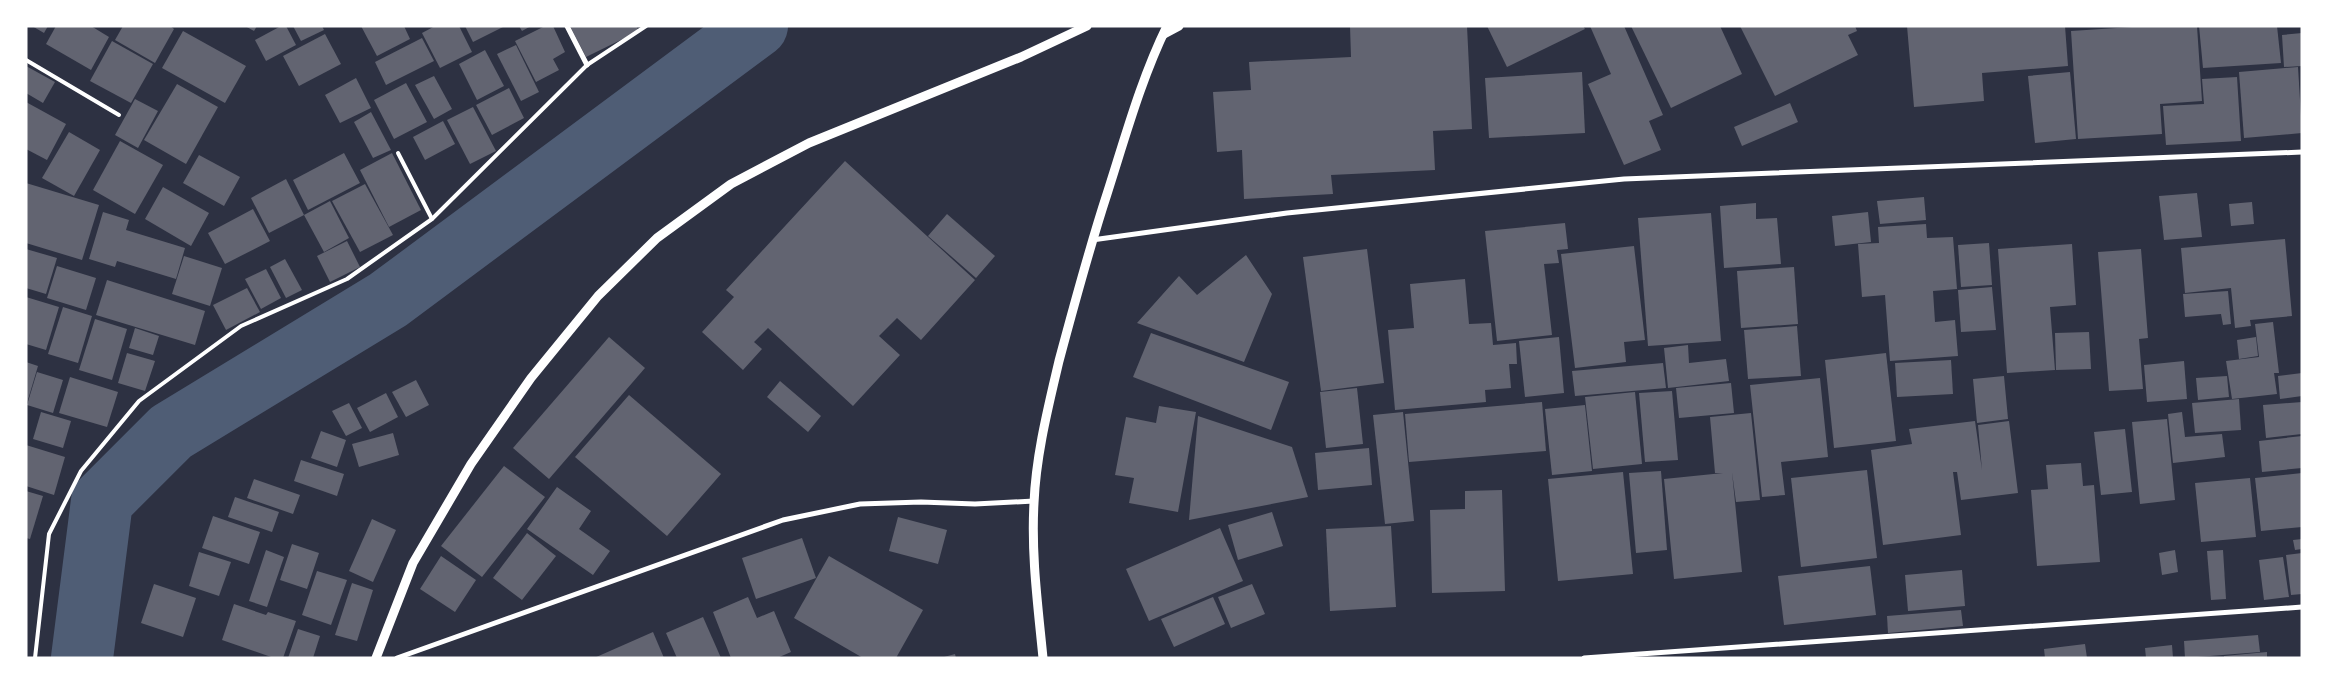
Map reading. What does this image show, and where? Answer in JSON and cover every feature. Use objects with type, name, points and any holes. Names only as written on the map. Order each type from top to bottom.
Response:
[{"type":"street","points":[[567,26],[588,65]]},
{"type":"street","points":[[376,658],[412,563],[471,464],[531,378],[598,296],[657,238],[731,184],[809,143],[1021,57],[1087,26]]},
{"type":"street","points":[[1043,658],[1034,565],[1034,501],[1043,430],[1092,240],[1142,87],[1165,30],[1179,26]]},
{"type":"street","points":[[1092,240],[1287,213],[1624,179],[2302,152]]},
{"type":"street","points":[[397,658],[783,520],[860,504],[922,502],[975,504],[1034,501]]},
{"type":"street","points":[[1584,658],[2302,607]]},
{"type":"lane","points":[[35,658],[49,534],[81,471],[139,401],[241,326],[347,279],[432,219],[588,65],[646,26]]},
{"type":"lane","points":[[26,60],[119,115]]},
{"type":"lane","points":[[398,153],[432,219]]},
{"type":"building","points":[[32,26],[48,26],[44,33]]},
{"type":"building","points":[[56,26],[91,26],[109,37],[91,70],[46,44]]},
{"type":"building","points":[[123,26],[170,26],[174,29],[155,63],[115,40]]},
{"type":"building","points":[[245,26],[257,26],[254,31]]},
{"type":"building","points":[[281,26],[286,26],[296,45],[266,61],[255,40]]},
{"type":"building","points":[[293,26],[322,26],[324,30],[301,41]]},
{"type":"building","points":[[361,26],[404,26],[410,39],[377,56]]},
{"type":"building","points":[[435,26],[459,26],[472,52],[440,68],[422,33]]},
{"type":"building","points":[[465,26],[505,26],[473,42]]},
{"type":"building","points":[[519,26],[531,26],[522,31]]},
{"type":"building","points":[[545,26],[553,26],[565,52],[553,59],[559,70],[536,82],[515,41]]},
{"type":"building","points":[[570,26],[636,26],[639,31],[586,57]]},
{"type":"building","points":[[1350,26],[1467,26],[1472,129],[1433,131],[1435,170],[1331,175],[1333,194],[1244,199],[1242,150],[1217,152],[1213,92],[1251,90],[1249,62],[1351,57]]},
{"type":"building","points":[[1487,26],[1583,26],[1585,29],[1507,67]]},
{"type":"building","points":[[1590,26],[1624,26],[1663,115],[1649,121],[1661,150],[1624,165],[1588,84],[1611,74]]},
{"type":"building","points":[[1631,26],[1720,26],[1742,74],[1671,108]]},
{"type":"building","points":[[1740,26],[1855,26],[1857,31],[1848,35],[1858,55],[1775,96]]},
{"type":"building","points":[[1907,26],[2065,26],[2068,66],[1982,73],[1984,101],[1914,107]]},
{"type":"building","points":[[2147,26],[2197,26],[2202,101],[2160,104],[2162,134],[2078,139],[2071,31]]},
{"type":"building","points":[[2199,26],[2277,26],[2281,63],[2203,68]]},
{"type":"building","points":[[183,31],[246,66],[225,103],[162,68]]},
{"type":"building","points":[[2302,33],[2302,66],[2284,67],[2282,35]]},
{"type":"building","points":[[325,34],[341,64],[299,86],[283,56]]},
{"type":"building","points":[[422,38],[434,61],[386,85],[375,62]]},
{"type":"building","points":[[112,41],[153,64],[131,103],[90,81]]},
{"type":"building","points":[[516,45],[539,92],[521,101],[497,54]]},
{"type":"building","points":[[485,50],[504,86],[477,100],[459,64]]},
{"type":"building","points":[[26,66],[55,82],[43,103],[26,93]]},
{"type":"building","points":[[2298,67],[2302,133],[2244,138],[2239,72]]},
{"type":"building","points":[[1582,72],[1585,133],[1489,138],[1485,78]]},
{"type":"building","points":[[2070,72],[2076,139],[2035,143],[2028,76]]},
{"type":"building","points":[[434,76],[452,109],[434,119],[415,85]]},
{"type":"building","points":[[2237,77],[2241,141],[2166,145],[2163,106],[2204,104],[2202,79]]},
{"type":"building","points":[[356,78],[371,108],[340,123],[325,95]]},
{"type":"building","points":[[406,83],[427,122],[394,139],[374,100]]},
{"type":"building","points":[[177,84],[218,107],[186,164],[144,140]]},
{"type":"building","points":[[509,88],[524,118],[492,135],[476,105]]},
{"type":"building","points":[[135,99],[158,111],[138,148],[115,135]]},
{"type":"building","points":[[26,102],[66,124],[47,160],[26,149]]},
{"type":"building","points":[[1790,103],[1798,122],[1742,146],[1734,127]]},
{"type":"building","points":[[473,107],[496,151],[470,164],[447,120]]},
{"type":"building","points":[[371,112],[391,150],[373,158],[354,122]]},
{"type":"building","points":[[443,121],[455,144],[425,160],[413,137]]},
{"type":"building","points":[[69,132],[100,150],[74,196],[42,178]]},
{"type":"building","points":[[120,141],[163,165],[135,214],[93,190]]},
{"type":"building","points":[[344,153],[360,183],[308,210],[293,180]]},
{"type":"building","points":[[392,153],[421,210],[389,227],[360,170]]},
{"type":"building","points":[[199,155],[240,177],[224,206],[183,183]]},
{"type":"building","points":[[845,161],[975,280],[921,340],[897,318],[879,336],[900,355],[853,406],[768,328],[754,342],[762,349],[743,370],[702,332],[734,297],[726,290]]},
{"type":"building","points":[[286,179],[304,215],[269,233],[251,198]]},
{"type":"building","points":[[26,183],[99,205],[82,260],[26,243]]},
{"type":"building","points":[[365,184],[393,235],[360,252],[332,201]]},
{"type":"building","points":[[163,187],[209,213],[191,246],[145,219]]},
{"type":"building","points":[[2197,193],[2202,237],[2164,240],[2159,196]]},
{"type":"building","points":[[1924,197],[1926,220],[1880,224],[1877,201]]},
{"type":"building","points":[[330,201],[349,238],[324,252],[304,215]]},
{"type":"building","points":[[2252,202],[2254,224],[2231,226],[2229,204]]},
{"type":"building","points":[[1756,203],[1756,219],[1777,218],[1781,264],[1724,268],[1720,206]]},
{"type":"building","points":[[253,209],[270,241],[225,264],[208,233]]},
{"type":"building","points":[[103,212],[129,220],[126,230],[185,248],[176,279],[117,261],[115,267],[89,259]]},
{"type":"building","points":[[1868,212],[1871,242],[1835,246],[1832,216]]},
{"type":"building","points":[[1711,213],[1721,341],[1648,346],[1638,218]]},
{"type":"building","points":[[947,214],[995,256],[976,278],[928,236]]},
{"type":"building","points":[[1565,223],[1568,249],[1557,250],[1559,263],[1544,264],[1552,335],[1497,341],[1485,231]]},
{"type":"building","points":[[1926,224],[1927,238],[1953,237],[1957,289],[1933,291],[1935,322],[1955,320],[1958,356],[1890,361],[1885,295],[1862,297],[1858,244],[1879,243],[1878,227]]},
{"type":"building","points":[[2285,239],[2292,316],[2250,320],[2251,326],[2235,328],[2231,288],[2185,293],[2181,248]]},
{"type":"building","points":[[347,241],[360,267],[330,282],[317,256]]},
{"type":"building","points":[[1989,243],[1992,285],[1961,287],[1958,245]]},
{"type":"building","points":[[2072,244],[2076,305],[2050,307],[2055,370],[2007,373],[1998,249]]},
{"type":"building","points":[[1634,246],[1645,340],[1624,342],[1626,362],[1575,368],[1561,254]]},
{"type":"building","points":[[26,249],[57,258],[46,294],[26,288]]},
{"type":"building","points":[[1367,249],[1384,383],[1321,391],[1303,257]]},
{"type":"building","points":[[2141,249],[2148,338],[2139,339],[2143,389],[2109,391],[2098,252]]},
{"type":"building","points":[[1246,255],[1272,294],[1244,362],[1137,323],[1179,276],[1197,295]]},
{"type":"building","points":[[184,256],[222,268],[210,306],[172,294]]},
{"type":"building","points":[[285,259],[302,290],[286,298],[270,267]]},
{"type":"building","points":[[57,266],[96,278],[86,310],[47,298]]},
{"type":"building","points":[[1794,267],[1798,324],[1741,328],[1737,271]]},
{"type":"building","points":[[266,269],[281,298],[261,309],[245,279]]},
{"type":"building","points":[[1465,279],[1469,324],[1491,323],[1493,345],[1516,343],[1517,364],[1509,364],[1511,388],[1485,390],[1486,402],[1395,410],[1388,330],[1414,328],[1410,284]]},
{"type":"building","points":[[107,280],[205,311],[195,345],[96,315]]},
{"type":"building","points":[[1992,287],[1996,330],[1961,332],[1958,290]]},
{"type":"building","points":[[247,288],[260,312],[226,330],[213,305]]},
{"type":"building","points":[[2228,291],[2231,324],[2223,325],[2221,314],[2185,317],[2183,294]]},
{"type":"building","points":[[26,297],[59,307],[46,350],[26,344]]},
{"type":"building","points":[[63,307],[92,316],[78,363],[48,354]]},
{"type":"building","points":[[95,319],[127,329],[112,380],[79,370]]},
{"type":"building","points":[[2273,322],[2279,373],[2274,373],[2277,394],[2232,399],[2226,361],[2259,357],[2255,324]]},
{"type":"building","points":[[1797,326],[1801,376],[1748,379],[1744,330]]},
{"type":"building","points":[[135,328],[159,336],[153,355],[129,348]]},
{"type":"building","points":[[2089,332],[2091,369],[2056,370],[2055,333]]},
{"type":"building","points":[[1151,333],[1289,382],[1271,430],[1133,377]]},
{"type":"building","points":[[609,337],[645,368],[549,479],[513,448]]},
{"type":"building","points":[[1559,337],[1564,393],[1525,397],[1519,341]]},
{"type":"building","points":[[2256,337],[2258,356],[2239,359],[2237,340]]},
{"type":"building","points":[[1688,345],[1689,363],[1726,359],[1729,381],[1668,388],[1664,348]]},
{"type":"building","points":[[127,353],[155,361],[145,391],[118,383]]},
{"type":"building","points":[[1886,353],[1896,441],[1834,448],[1825,360]]},
{"type":"building","points":[[1951,360],[1953,394],[1897,397],[1895,363]]},
{"type":"building","points":[[2184,361],[2187,399],[2147,402],[2144,365]]},
{"type":"building","points":[[26,362],[38,366],[27,403],[26,403]]},
{"type":"building","points":[[1663,363],[1666,388],[1575,396],[1572,371]]},
{"type":"building","points":[[37,372],[63,380],[53,413],[27,405]]},
{"type":"building","points":[[2302,373],[2302,396],[2280,399],[2278,376]]},
{"type":"building","points":[[2004,376],[2008,419],[1977,423],[1973,379]]},
{"type":"building","points":[[2227,376],[2229,397],[2198,400],[2196,378]]},
{"type":"building","points":[[70,377],[118,392],[107,427],[59,413]]},
{"type":"building","points":[[1820,378],[1828,457],[1781,462],[1785,495],[1762,497],[1750,385]]},
{"type":"building","points":[[416,380],[429,405],[406,417],[392,392]]},
{"type":"building","points":[[780,381],[821,416],[808,432],[767,397]]},
{"type":"building","points":[[1731,383],[1734,413],[1679,418],[1676,388]]},
{"type":"building","points":[[1357,388],[1363,444],[1326,448],[1320,392]]},
{"type":"building","points":[[1672,391],[1678,460],[1645,462],[1639,393]]},
{"type":"building","points":[[1635,392],[1642,464],[1593,469],[1585,397]]},
{"type":"building","points":[[386,393],[398,417],[370,432],[357,408]]},
{"type":"building","points":[[629,395],[721,474],[667,536],[575,457]]},
{"type":"building","points":[[2239,399],[2241,430],[2195,433],[2192,403]]},
{"type":"building","points":[[1542,402],[1546,451],[1409,462],[1405,414]]},
{"type":"building","points":[[2302,402],[2302,434],[2266,438],[2263,405]]},
{"type":"building","points":[[349,403],[362,428],[346,436],[332,411]]},
{"type":"building","points":[[1585,405],[1592,471],[1552,475],[1545,409]]},
{"type":"building","points":[[1159,406],[1196,412],[1178,512],[1129,503],[1134,478],[1115,475],[1126,417],[1156,423]]},
{"type":"building","points":[[41,412],[71,421],[63,448],[33,439]]},
{"type":"building","points":[[1403,412],[1414,521],[1385,524],[1373,415]]},
{"type":"building","points":[[2182,412],[2185,437],[2222,434],[2225,457],[2173,463],[2168,414]]},
{"type":"building","points":[[1751,413],[1760,500],[1736,502],[1732,472],[1742,572],[1674,579],[1664,479],[1723,473],[1715,473],[1710,417]]},
{"type":"building","points":[[1198,416],[1292,447],[1308,497],[1189,520]]},
{"type":"building","points":[[2167,419],[2175,500],[2140,504],[2132,422]]},
{"type":"building","points":[[1975,421],[1982,470],[1978,425],[2009,421],[2018,493],[1961,500],[1957,472],[1953,472],[1961,535],[1883,545],[1871,450],[1912,444],[1909,429]]},
{"type":"building","points":[[2125,429],[2132,492],[2101,495],[2094,432]]},
{"type":"building","points":[[321,431],[346,440],[337,467],[311,458]]},
{"type":"building","points":[[393,433],[399,455],[359,467],[352,444]]},
{"type":"building","points":[[2302,436],[2302,468],[2262,472],[2259,441]]},
{"type":"building","points":[[26,445],[65,457],[54,495],[26,486]]},
{"type":"building","points":[[1369,448],[1372,485],[1318,490],[1315,453]]},
{"type":"building","points":[[301,460],[344,474],[337,496],[294,481]]},
{"type":"building","points":[[2081,463],[2083,486],[2094,485],[2100,562],[2037,566],[2031,490],[2048,489],[2046,465]]},
{"type":"building","points":[[504,466],[545,497],[482,577],[441,546]]},
{"type":"building","points":[[1867,470],[1877,558],[1801,567],[1791,478]]},
{"type":"building","points":[[1661,471],[1667,550],[1636,553],[1629,473]]},
{"type":"building","points":[[1623,472],[1633,574],[1558,581],[1548,479]]},
{"type":"building","points":[[2302,473],[2302,527],[2261,531],[2255,478]]},
{"type":"building","points":[[2250,478],[2256,537],[2201,542],[2195,483]]},
{"type":"building","points":[[254,479],[300,495],[293,514],[247,498]]},
{"type":"building","points":[[557,487],[591,511],[579,529],[610,551],[593,575],[527,529]]},
{"type":"building","points":[[1502,490],[1505,591],[1432,593],[1430,510],[1465,509],[1465,491]]},
{"type":"building","points":[[26,491],[43,496],[30,539],[26,538]]},
{"type":"building","points":[[235,497],[279,512],[272,532],[228,517]]},
{"type":"building","points":[[1272,512],[1283,546],[1238,560],[1228,525]]},
{"type":"building","points":[[213,516],[260,532],[249,564],[202,548]]},
{"type":"building","points":[[898,517],[947,530],[938,564],[889,551]]},
{"type":"building","points":[[372,519],[396,530],[373,582],[349,571]]},
{"type":"building","points":[[1391,526],[1396,607],[1330,611],[1326,529]]},
{"type":"building","points":[[1220,528],[1243,581],[1149,621],[1126,569]]},
{"type":"building","points":[[527,533],[556,556],[522,600],[493,578]]},
{"type":"building","points":[[802,538],[816,578],[756,599],[742,558]]},
{"type":"building","points":[[2302,539],[2302,549],[2295,550],[2293,540]]},
{"type":"building","points":[[292,544],[319,553],[307,589],[280,580]]},
{"type":"building","points":[[266,550],[284,557],[267,607],[249,601]]},
{"type":"building","points":[[2175,550],[2178,572],[2162,575],[2159,553]]},
{"type":"building","points":[[2223,550],[2226,599],[2211,600],[2207,551]]},
{"type":"building","points":[[199,552],[231,562],[219,596],[189,586]]},
{"type":"building","points":[[2302,553],[2302,594],[2291,595],[2286,555]]},
{"type":"building","points":[[441,556],[476,580],[455,612],[420,589]]},
{"type":"building","points":[[829,556],[923,610],[896,658],[863,658],[794,618]]},
{"type":"building","points":[[2283,557],[2289,597],[2264,600],[2259,560]]},
{"type":"building","points":[[1870,566],[1876,615],[1784,625],[1778,576]]},
{"type":"building","points":[[1962,570],[1965,606],[1908,611],[1905,575]]},
{"type":"building","points":[[317,571],[347,580],[331,625],[302,615]]},
{"type":"building","points":[[352,583],[373,590],[357,641],[335,635]]},
{"type":"building","points":[[154,584],[196,598],[183,637],[141,623]]},
{"type":"building","points":[[1252,584],[1265,614],[1231,628],[1218,597]]},
{"type":"building","points":[[748,597],[757,618],[774,611],[791,652],[777,658],[731,658],[713,612]]},
{"type":"building","points":[[1213,597],[1225,624],[1174,647],[1161,619]]},
{"type":"building","points":[[234,604],[266,615],[268,612],[296,621],[283,658],[274,658],[222,640]]},
{"type":"building","points":[[1961,610],[1963,626],[1888,633],[1887,616]]},
{"type":"building","points":[[703,617],[721,658],[677,658],[666,633]]},
{"type":"building","points":[[298,629],[320,636],[313,658],[288,658]]},
{"type":"building","points":[[653,632],[664,658],[594,658]]},
{"type":"building","points":[[2258,635],[2260,652],[2185,658],[2184,641]]},
{"type":"building","points":[[2085,644],[2087,658],[2045,658],[2044,649]]},
{"type":"building","points":[[2172,645],[2173,658],[2146,658],[2145,648]]},
{"type":"building","points":[[2267,652],[2267,658],[2224,658],[2224,656]]},
{"type":"building","points":[[955,654],[956,658],[944,658],[944,657]]},
{"type":"waterway","points":[[82,658],[102,501],[171,432],[388,300],[757,26]]}]
